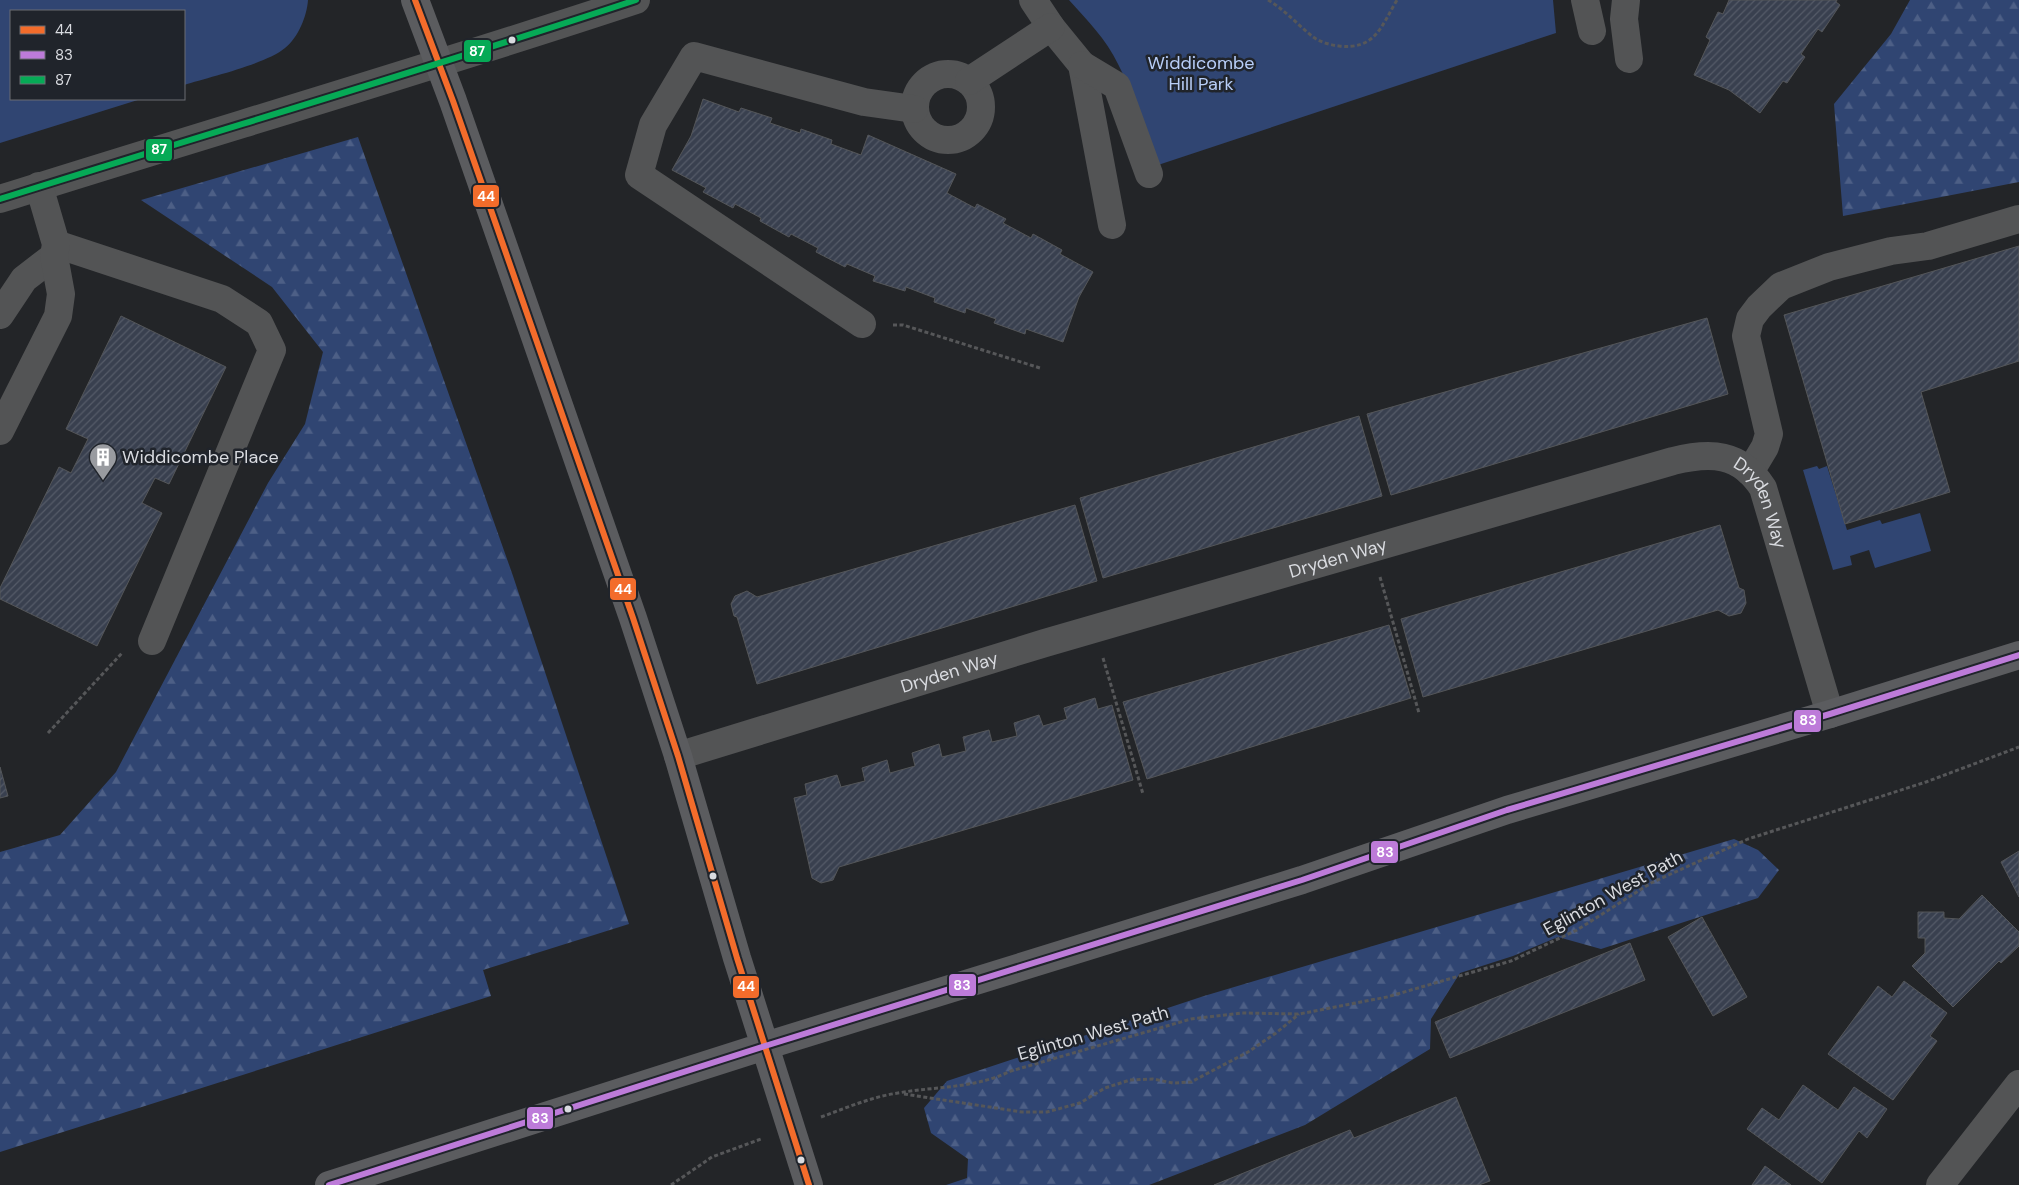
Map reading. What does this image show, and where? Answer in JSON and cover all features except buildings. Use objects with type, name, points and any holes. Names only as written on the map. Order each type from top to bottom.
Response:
[{"type":"main road","points":[[415,0],[546,365],[633,618],[678,756],[737,958],[809,1185]]},
{"type":"main road","points":[[329,1185],[765,1046],[1302,880],[1507,810],[1830,714],[2019,655]]},
{"type":"street","points":[[0,198],[509,42],[636,0]]},
{"type":"street","points":[[1033,0],[1050,27],[1082,65],[1117,86],[1149,174]]},
{"type":"street","points":[[1585,0],[1592,30]]},
{"type":"street","points":[[1626,0],[1624,19],[1629,59]]},
{"type":"street","points":[[969,81],[1050,27]]},
{"type":"street","points":[[862,324],[639,175],[653,125],[694,56],[864,102],[914,109]]},
{"type":"street","points":[[1082,65],[1112,225]]},
{"type":"street","points":[[951,74],[969,81],[977,90],[981,101],[981,114],[976,125],[968,134],[957,140],[945,141],[934,138],[923,131],[917,121],[914,109],[918,90],[932,77],[951,74]]},
{"type":"street","points":[[0,431],[58,316],[60,294],[55,250],[39,186]]},
{"type":"street","points":[[1750,472],[1765,446],[1769,434],[1746,336],[1750,319],[1759,307],[1781,286],[1828,266],[1890,251],[1928,246],[2019,219]]},
{"type":"street","points":[[0,315],[24,279],[55,250]]},
{"type":"street","points":[[55,250],[222,299],[259,323],[272,350],[152,641]]},
{"type":"street","name":"Dryden Way","points":[[678,756],[1094,629],[1371,548],[1694,456],[1714,455],[1734,461],[1750,472],[1763,488],[1830,714]]},
{"type":"street","points":[[1940,1185],[2019,1084]]},
{"type":"path","points":[[1268,0],[1278,6],[1315,38],[1331,45],[1350,48],[1365,44],[1378,31],[1397,0]]},
{"type":"path","points":[[862,324],[904,325],[1040,368]]},
{"type":"path","points":[[1371,548],[1419,713]]},
{"type":"path","points":[[1094,629],[1143,794]]},
{"type":"path","points":[[48,733],[129,645],[152,641]]},
{"type":"path","name":"Eglinton West Path","points":[[868,1100],[897,1093],[972,1085],[993,1080],[1020,1069],[1191,1019],[1242,1013],[1300,1014],[1387,997],[1511,961],[1577,930],[1651,884],[1748,839],[1926,782],[2019,747]]},
{"type":"path","name":"Eglinton West Path","points":[[897,1093],[1022,1112],[1047,1112],[1080,1103],[1105,1088],[1130,1080],[1153,1079],[1173,1083],[1191,1082],[1248,1052],[1300,1014]]},
{"type":"path","points":[[670,1185],[712,1157]]},
{"type":"green space","points":[[0,0],[308,0],[301,26],[294,39],[285,48],[251,65],[185,85],[185,10],[10,10],[10,100],[138,100],[0,143]]},
{"type":"green space","name":"Widdicombe Hill Park","points":[[1069,0],[1553,0],[1556,33],[1152,167],[1134,101],[1124,76],[1102,38]]},
{"type":"green space","points":[[1910,0],[2019,0],[2019,182],[1843,216],[1834,104],[1891,34]]},
{"type":"green space","points":[[358,137],[513,576],[629,924],[483,970],[491,996],[0,1152],[0,852],[60,835],[116,772],[268,483],[305,424],[323,352],[272,287],[141,200]]},
{"type":"green space","points":[[1817,466],[1819,469],[1827,466],[1847,530],[1880,520],[1882,524],[1920,513],[1931,551],[1875,568],[1869,550],[1850,556],[1852,565],[1833,570],[1803,470]]},
{"type":"green space","points":[[1734,839],[1758,850],[1779,870],[1758,898],[1601,949],[1558,937],[1513,956],[1460,973],[1431,1019],[1430,1049],[1305,1125],[1149,1185],[946,1185],[967,1178],[968,1159],[931,1133],[924,1108],[947,1081],[1204,996]]},
{"type":"transit line","name":"44","points":[[415,0],[453,101],[633,618],[678,756],[737,958],[809,1185]]},
{"type":"transit line","name":"87","points":[[0,199],[636,0]]},
{"type":"transit line","name":"83","points":[[329,1185],[765,1046],[1302,880],[1507,810],[1830,714],[2019,655]]},
{"type":"place","name":"Widdicombe Place","points":[[103,481]]}]
